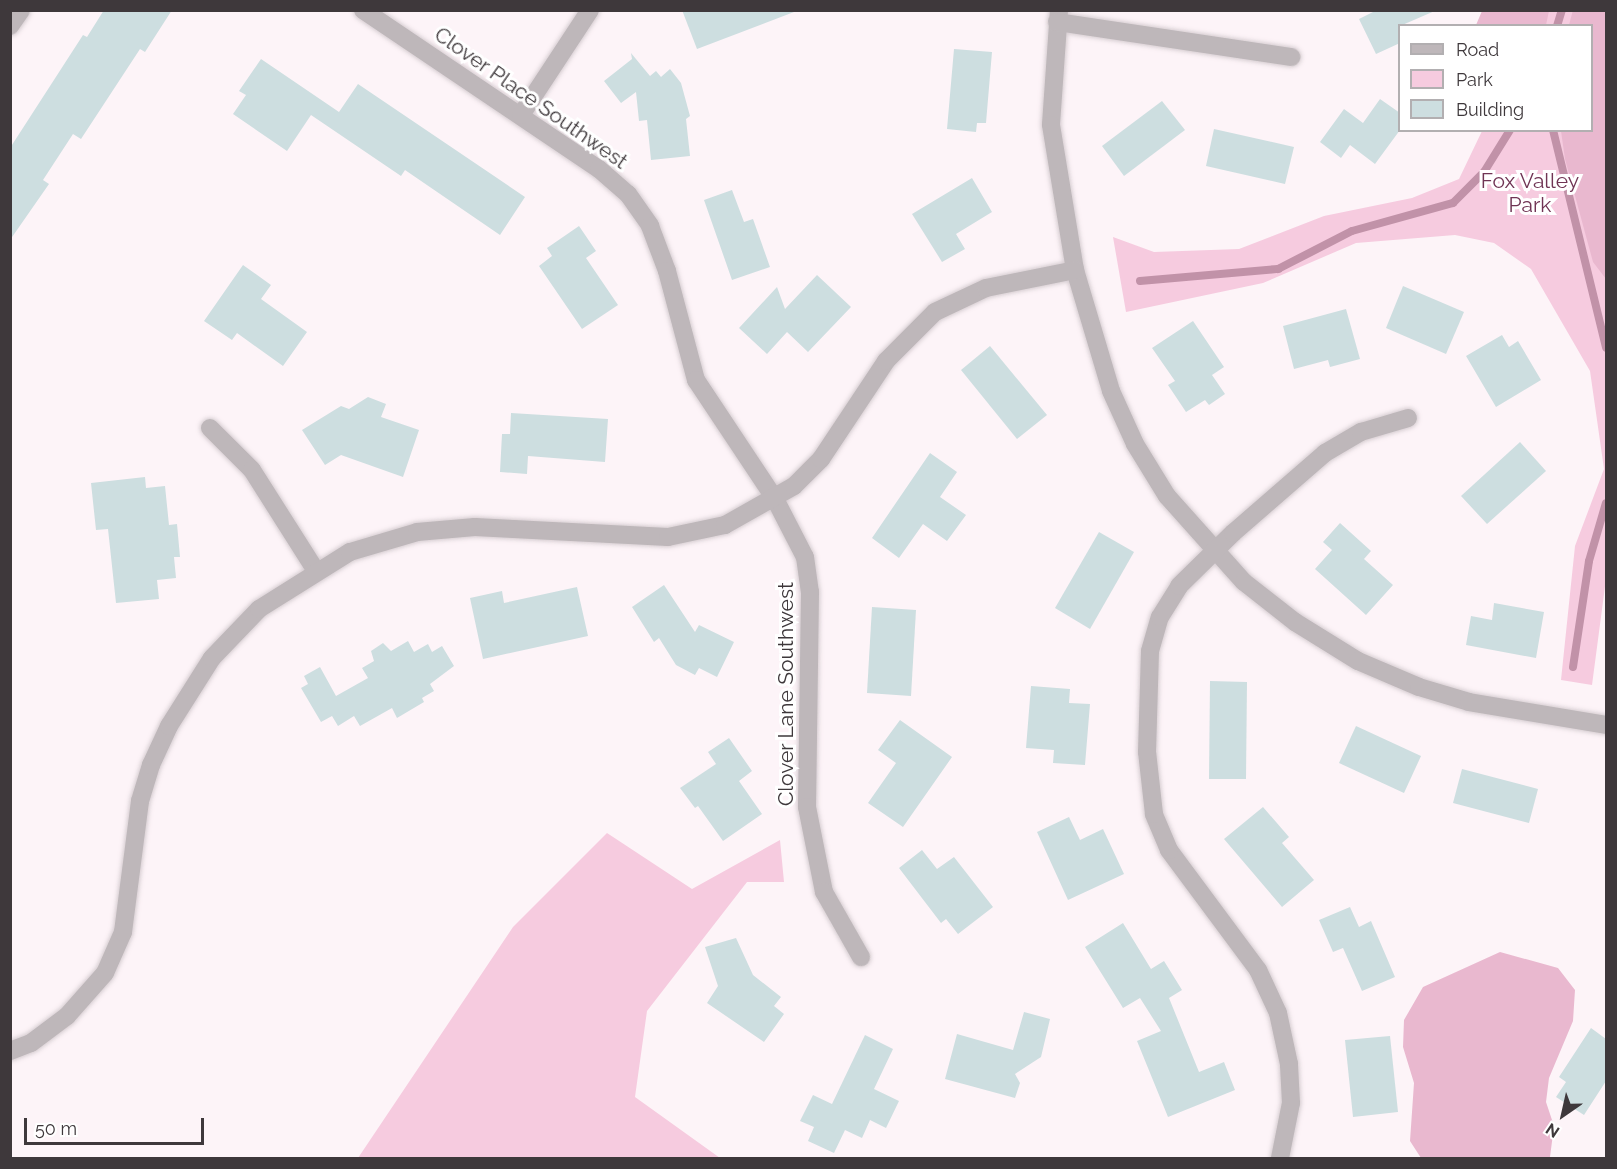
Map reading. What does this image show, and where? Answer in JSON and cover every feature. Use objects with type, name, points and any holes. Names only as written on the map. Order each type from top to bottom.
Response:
[{"type":"street","points":[[10,26],[21,10]]},
{"type":"street","name":"Clover Place Southwest","points":[[363,10],[521,115],[620,186],[644,215],[660,248],[696,380],[775,499]]},
{"type":"street","points":[[521,115],[590,10]]},
{"type":"street","points":[[1291,57],[1086,30],[1058,16],[1051,125],[1075,270],[1093,340],[1125,425],[1167,496],[1213,552],[1295,622],[1381,672],[1469,702],[1606,725]]},
{"type":"street","points":[[10,1051],[31,1042],[67,1016],[95,986],[117,951],[127,909],[143,789],[158,748],[188,694],[241,625],[316,570],[372,544],[434,529],[474,527],[668,537],[725,525],[775,499],[821,459],[886,361],[935,312],[986,288],[1075,270]]},
{"type":"street","points":[[1280,1158],[1291,1102],[1284,1031],[1258,970],[1169,850],[1154,814],[1147,775],[1148,672],[1155,631],[1179,586],[1213,552],[1325,453],[1361,432],[1408,418]]},
{"type":"street","points":[[210,428],[252,470],[316,570]]},
{"type":"street","name":"Clover Lane Southwest","points":[[775,499],[795,532],[808,566],[810,652],[805,781],[817,866],[828,904],[861,957]]},
{"type":"green space","name":"Fox Valley Park","points":[[1522,11],[1606,11],[1606,579],[1592,685],[1561,680],[1575,546],[1604,469],[1590,371],[1531,269],[1494,243],[1455,235],[1356,243],[1263,283],[1126,312],[1113,237],[1154,252],[1239,249],[1324,216],[1412,198],[1459,179],[1482,132],[1593,132],[1593,24],[1521,24]]},
{"type":"green space","points":[[607,833],[692,889],[780,840],[784,882],[747,882],[647,1011],[635,1097],[720,1158],[358,1158],[513,927]]},
{"type":"shaded area","points":[[1482,10],[1549,11],[1546,24],[1476,24]]},
{"type":"shaded area","points":[[1573,10],[1606,11],[1606,279],[1593,262],[1565,159],[1561,132],[1593,132],[1593,24],[1569,24]]},
{"type":"shaded area","points":[[1500,952],[1558,968],[1575,990],[1573,1021],[1549,1078],[1546,1102],[1554,1126],[1550,1157],[1421,1158],[1410,1141],[1414,1083],[1403,1047],[1404,1020],[1423,987]]},
{"type":"building","points":[[104,10],[172,10],[145,52],[140,49],[81,139],[73,134],[43,180],[49,184],[10,240],[10,148],[83,35],[87,37]]},
{"type":"building","points":[[682,10],[793,10],[794,12],[697,49]]},
{"type":"building","points":[[1377,10],[1437,10],[1405,24],[1398,24],[1398,44],[1376,54],[1359,19]]},
{"type":"building","points":[[954,49],[992,52],[986,123],[977,123],[976,132],[947,129]]},
{"type":"building","points":[[631,53],[650,76],[656,71],[661,77],[670,69],[681,83],[690,116],[686,119],[690,156],[651,160],[647,120],[639,121],[636,92],[621,103],[604,81],[632,59]]},
{"type":"building","points":[[261,59],[339,112],[358,84],[525,197],[500,235],[405,170],[401,176],[311,115],[287,151],[233,114],[246,95],[239,91]]},
{"type":"building","points":[[1380,99],[1398,112],[1399,132],[1375,164],[1350,145],[1341,158],[1320,142],[1344,109],[1363,123]]},
{"type":"building","points":[[1162,101],[1185,130],[1124,176],[1102,146]]},
{"type":"building","points":[[1214,129],[1294,147],[1285,184],[1206,166]]},
{"type":"building","points":[[972,178],[992,212],[956,234],[965,249],[942,262],[912,214]]},
{"type":"building","points":[[732,190],[744,222],[753,219],[770,267],[732,280],[704,200]]},
{"type":"building","points":[[579,226],[596,251],[586,258],[618,305],[582,329],[539,266],[552,256],[547,248]]},
{"type":"building","points":[[243,265],[271,285],[261,299],[307,332],[283,366],[237,333],[232,340],[204,321]]},
{"type":"building","points":[[817,275],[851,307],[808,352],[787,332],[767,354],[739,328],[777,287],[785,309]]},
{"type":"building","points":[[1403,286],[1464,312],[1446,354],[1386,328]]},
{"type":"building","points":[[1346,309],[1360,359],[1330,367],[1328,360],[1294,369],[1283,326]]},
{"type":"building","points":[[1193,321],[1224,367],[1212,375],[1225,394],[1209,405],[1205,400],[1186,412],[1168,385],[1175,381],[1152,348]]},
{"type":"building","points":[[1502,335],[1509,347],[1518,341],[1541,380],[1496,407],[1466,356]]},
{"type":"building","points":[[990,346],[1047,415],[1017,439],[961,370]]},
{"type":"building","points":[[368,397],[386,404],[381,417],[419,430],[403,477],[341,455],[325,465],[302,430],[341,406],[349,409]]},
{"type":"building","points":[[511,413],[608,419],[605,462],[528,456],[527,474],[500,472],[502,434],[510,434]]},
{"type":"building","points":[[1520,442],[1546,471],[1487,524],[1461,496]]},
{"type":"building","points":[[930,453],[957,472],[940,497],[966,515],[947,541],[923,524],[899,558],[872,538]]},
{"type":"building","points":[[145,477],[146,488],[165,486],[169,525],[177,524],[180,557],[174,557],[176,578],[157,580],[159,599],[116,603],[108,529],[96,530],[91,483]]},
{"type":"building","points":[[1340,523],[1371,551],[1364,559],[1393,585],[1366,615],[1315,569],[1332,550],[1323,542]]},
{"type":"building","points":[[1099,532],[1134,552],[1090,629],[1055,608]]},
{"type":"building","points":[[664,585],[695,632],[699,625],[734,642],[717,677],[699,668],[695,675],[676,665],[659,638],[654,642],[632,607]]},
{"type":"building","points":[[577,587],[588,636],[483,659],[470,598],[502,591],[504,603]]},
{"type":"building","points":[[1494,603],[1544,612],[1536,658],[1466,645],[1471,616],[1492,620]]},
{"type":"building","points":[[872,607],[916,610],[911,696],[867,693]]},
{"type":"building","points":[[408,641],[414,652],[428,644],[432,652],[442,646],[454,666],[430,684],[434,691],[422,698],[424,702],[397,718],[392,708],[360,726],[354,716],[338,726],[332,716],[321,722],[301,688],[308,684],[304,676],[320,667],[336,696],[368,678],[362,668],[374,661],[371,651],[383,643],[391,651]]},
{"type":"building","points":[[1210,681],[1247,682],[1246,779],[1209,779]]},
{"type":"building","points":[[1031,686],[1070,689],[1069,703],[1090,704],[1085,765],[1053,763],[1054,750],[1026,748]]},
{"type":"building","points":[[900,720],[952,757],[903,827],[868,803],[896,763],[878,750]]},
{"type":"building","points":[[1356,726],[1421,756],[1404,793],[1339,763]]},
{"type":"building","points":[[729,738],[752,771],[739,781],[762,814],[723,841],[698,806],[695,808],[680,788],[716,764],[708,752]]},
{"type":"building","points":[[1462,769],[1538,789],[1529,823],[1453,803]]},
{"type":"building","points":[[1263,807],[1289,837],[1282,843],[1314,880],[1282,907],[1224,839]]},
{"type":"building","points":[[1069,817],[1080,840],[1103,829],[1124,874],[1068,900],[1037,832]]},
{"type":"building","points":[[922,850],[937,869],[954,857],[993,907],[958,934],[946,919],[941,923],[899,868]]},
{"type":"building","points":[[1350,907],[1359,927],[1371,921],[1395,977],[1362,991],[1343,948],[1333,952],[1319,920]]},
{"type":"building","points":[[1123,923],[1151,969],[1164,961],[1182,990],[1169,998],[1199,1072],[1224,1062],[1235,1090],[1168,1117],[1137,1041],[1161,1031],[1140,998],[1123,1008],[1085,947]]},
{"type":"building","points":[[736,938],[753,975],[781,997],[774,1006],[784,1014],[764,1042],[707,1003],[718,986],[705,947]]},
{"type":"building","points":[[1024,1012],[1050,1019],[1041,1057],[1015,1074],[1020,1083],[1015,1098],[945,1079],[957,1034],[1013,1050]]},
{"type":"building","points":[[1591,1028],[1606,1039],[1606,1081],[1584,1115],[1556,1097],[1566,1082],[1559,1077]]},
{"type":"building","points":[[865,1035],[893,1049],[874,1089],[899,1101],[886,1128],[870,1120],[862,1138],[845,1130],[834,1153],[808,1141],[814,1127],[800,1121],[813,1095],[832,1104]]},
{"type":"building","points":[[1390,1036],[1398,1112],[1353,1117],[1345,1040]]},
{"type":"waterway","points":[[1558,24],[1562,10]]},
{"type":"waterway","points":[[1140,281],[1278,269],[1352,231],[1453,203],[1484,172],[1509,132]]},
{"type":"waterway","points":[[1553,132],[1606,348]]},
{"type":"waterway","points":[[1573,667],[1589,561],[1606,503]]}]
